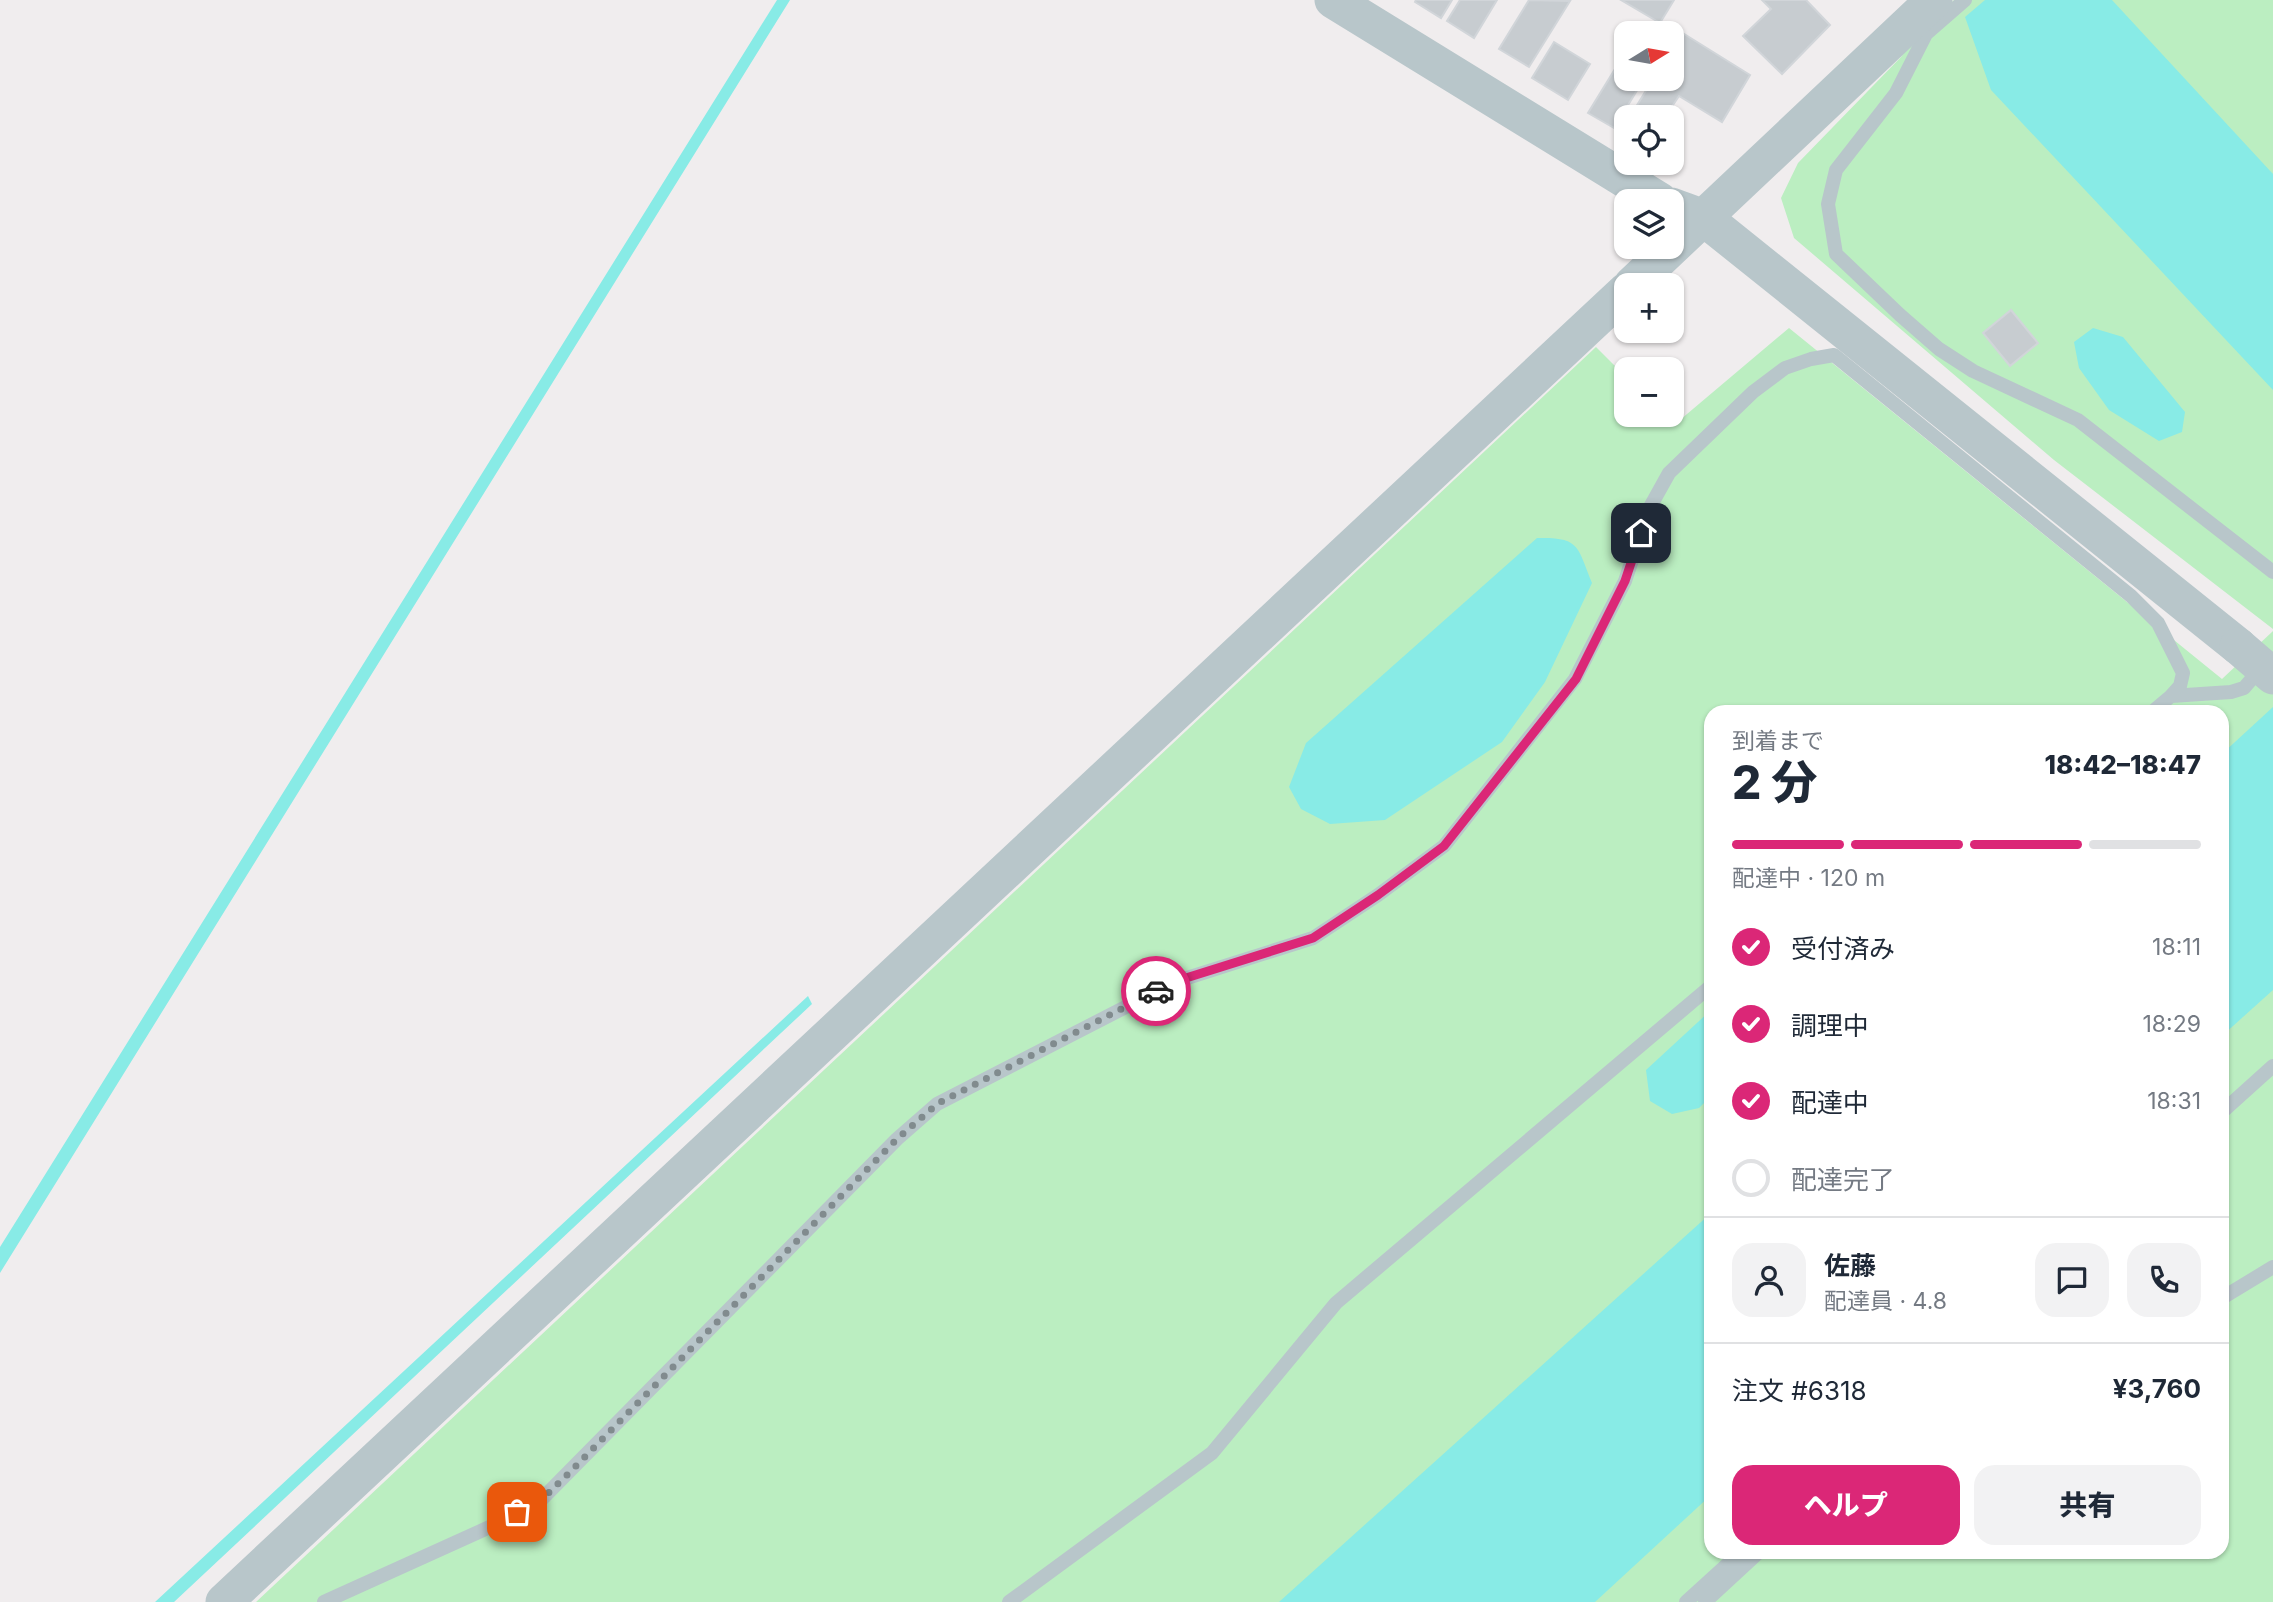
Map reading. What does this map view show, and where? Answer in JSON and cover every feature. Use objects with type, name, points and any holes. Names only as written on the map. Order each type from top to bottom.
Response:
[{"type":"street","points":[[1333,0],[1640,189]]},
{"type":"street","points":[[1641,273],[1688,212],[1934,0]]},
{"type":"street","points":[[1688,212],[2273,676]]},
{"type":"street","points":[[224,1602],[1614,302]]},
{"type":"lane","points":[[1965,0],[1926,34],[1896,93],[1836,170],[1828,204],[1836,254],[1939,349],[1973,371],[2078,420],[2273,572]]},
{"type":"lane","points":[[324,1602],[494,1525],[541,1500],[897,1139],[937,1104],[1186,978],[1313,938],[1378,895],[1444,846],[1576,679],[1625,581],[1650,509],[1669,474],[1753,392],[1785,368],[1834,355],[2131,596],[2158,623],[2183,673],[2180,686],[2160,705]]},
{"type":"lane","points":[[2171,696],[2231,692],[2244,688],[2273,653]]},
{"type":"lane","points":[[1010,1602],[1212,1453],[1336,1303],[1704,992]]},
{"type":"lane","points":[[2229,1106],[2273,1066]]},
{"type":"lane","points":[[2229,1294],[2273,1267]]},
{"type":"lane","points":[[1686,1602],[1733,1559]]},
{"type":"lane","points":[[1704,1602],[1751,1559]]},
{"type":"green space","points":[[1954,0],[2273,0],[2273,629],[2054,460],[1794,238],[1781,198],[1798,163],[1901,57],[1922,29]]},
{"type":"green space","points":[[1789,328],[2222,679],[2273,631],[2273,1602],[256,1602],[1596,347],[1614,365],[1614,427],[1684,427],[1684,417]]},
{"type":"water","points":[[777,0],[790,0],[0,1273],[0,1247]]},
{"type":"water","points":[[1985,0],[2112,0],[2273,174],[2273,390],[1991,90],[1965,17]]},
{"type":"water","points":[[2093,328],[2123,337],[2185,412],[2182,432],[2159,441],[2109,410],[2079,368],[2074,342]]},
{"type":"water","points":[[1537,538],[1562,539],[1575,546],[1592,583],[1545,682],[1502,742],[1385,820],[1330,824],[1301,809],[1289,787],[1306,743]]},
{"type":"water","points":[[2273,707],[2273,990],[2229,1030],[2229,747]]},
{"type":"water","points":[[808,996],[812,1004],[174,1602],[155,1602]]},
{"type":"water","points":[[1704,1016],[1704,1103],[1699,1108],[1672,1114],[1650,1101],[1646,1070]]},
{"type":"water","points":[[1704,1219],[1704,1501],[1595,1602],[1279,1602]]},
{"type":"building","points":[[1452,0],[1441,18],[1415,2]]},
{"type":"building","points":[[1460,0],[1497,0],[1474,38],[1447,21]]},
{"type":"building","points":[[1529,0],[1570,1],[1529,67],[1499,49]]},
{"type":"building","points":[[1621,0],[1674,0],[1661,21],[1657,21]]},
{"type":"building","points":[[1762,0],[1806,0],[1830,25],[1782,74],[1743,36],[1771,9]]},
{"type":"building","points":[[1684,34],[1750,75],[1722,122],[1679,96],[1673,105],[1637,105],[1646,91],[1684,91]]},
{"type":"building","points":[[1554,42],[1590,64],[1568,100],[1532,78]]},
{"type":"building","points":[[1614,71],[1614,91],[1637,91],[1628,105],[1614,105],[1614,128],[1588,113]]},
{"type":"building","points":[[2011,310],[2038,343],[2010,366],[1983,333]]},
{"type":"way so far","points":[[517,1512],[541,1500],[570,1472],[897,1139],[937,1104],[1156,991]]},
{"type":"route","points":[[1156,991],[1186,978],[1313,938],[1378,895],[1444,846],[1576,679],[1625,581],[1641,533]]}]
